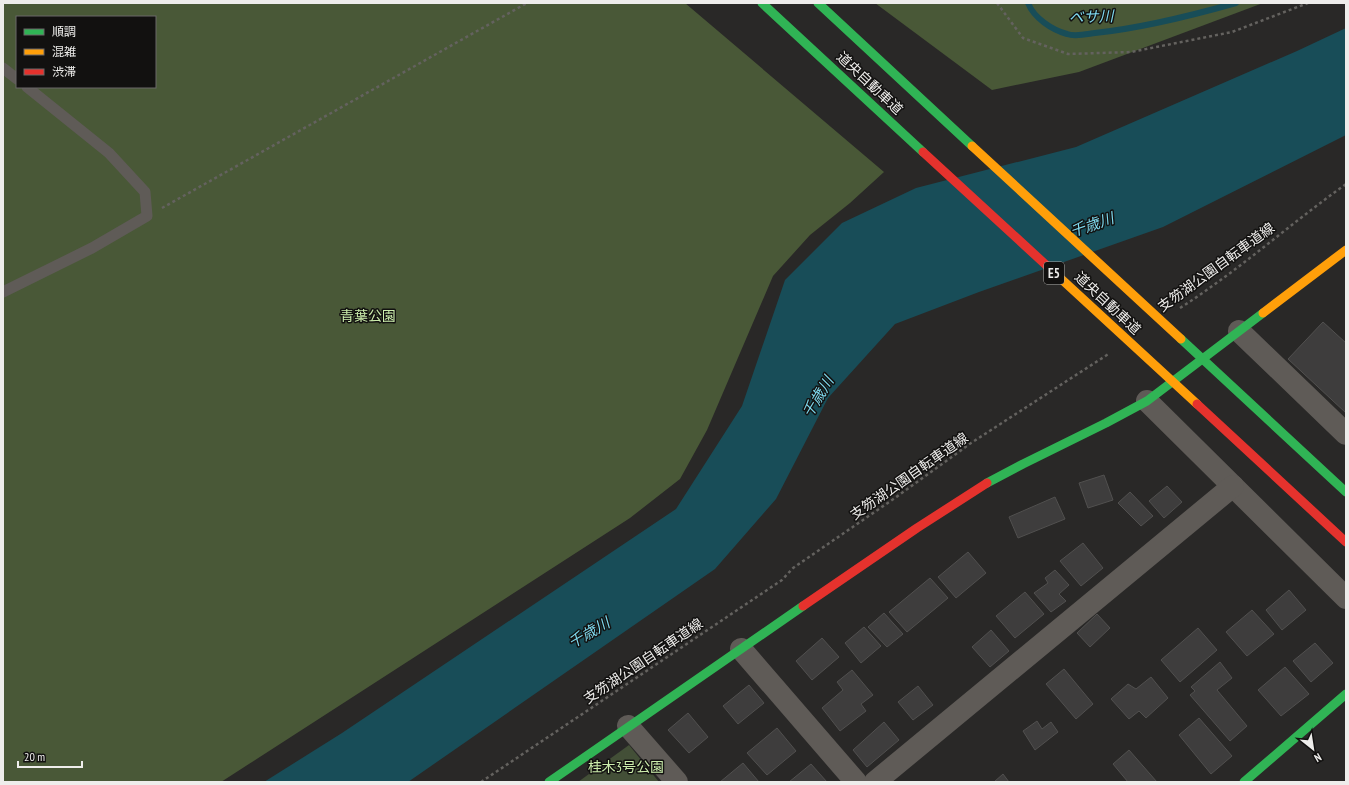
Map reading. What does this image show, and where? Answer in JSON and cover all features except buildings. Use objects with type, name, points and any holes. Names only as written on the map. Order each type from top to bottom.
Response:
[{"type":"main road","name":"道央自動車道","points":[[762,3],[1346,542]]},
{"type":"main road","name":"道央自動車道","points":[[818,3],[1346,492]]},
{"type":"main road","points":[[549,782],[741,648],[983,485],[1036,457],[1125,414],[1147,401],[1346,250]]},
{"type":"main road","points":[[1244,782],[1346,694]]},
{"type":"street","points":[[1239,331],[1346,434]]},
{"type":"street","points":[[1147,401],[1346,598]]},
{"type":"street","points":[[875,782],[1233,486]]},
{"type":"street","points":[[741,648],[856,782]]},
{"type":"street","points":[[628,726],[676,782]]},
{"type":"lane","points":[[3,68],[16,78]]},
{"type":"lane","points":[[3,292],[92,248],[147,216],[145,192],[110,153],[28,88]]},
{"type":"path","points":[[147,216],[527,3]]},
{"type":"path","points":[[996,3],[1023,38],[1068,54],[1131,52],[1232,32],[1308,3]]},
{"type":"path","name":"支笏湖公園自転車道線","points":[[1177,310],[1204,293],[1346,184]]},
{"type":"path","name":"支笏湖公園自転車道線","points":[[482,782],[782,580],[794,568],[971,443],[1110,353]]},
{"type":"green space","name":"青葉公園","points":[[3,3],[685,3],[884,172],[850,203],[810,235],[773,276],[707,430],[680,479],[630,518],[221,782],[3,782]]},
{"type":"green space","points":[[875,3],[1263,3],[1079,72],[992,90]]},
{"type":"green space","name":"桂木3号公園","points":[[629,745],[659,782],[578,782]]},
{"type":"water","name":"千歳川","points":[[1346,28],[1346,135],[1163,227],[979,292],[895,324],[828,398],[776,499],[715,569],[408,782],[264,782],[342,733],[676,509],[742,406],[785,280],[842,223],[916,188],[1076,147],[1297,51]]},
{"type":"waterway","name":"ベサ川","points":[[1028,3],[1035,14],[1044,23],[1055,30],[1070,35],[1113,31],[1149,25],[1236,3]]},
{"type":"traffic: fast","points":[[762,3],[923,152]]},
{"type":"traffic: fast","points":[[818,3],[972,146]]},
{"type":"traffic: fast","points":[[987,483],[1147,401],[1263,313]]},
{"type":"traffic: fast","points":[[1181,339],[1346,492]]},
{"type":"traffic: fast","points":[[549,782],[803,606]]},
{"type":"traffic: fast","points":[[1244,782],[1346,694]]},
{"type":"traffic: slow","points":[[972,146],[1181,339]]},
{"type":"traffic: slow","points":[[1263,313],[1346,250]]},
{"type":"traffic: slow","points":[[1058,276],[1197,404]]},
{"type":"traffic: jam","points":[[923,152],[1058,276]]},
{"type":"traffic: jam","points":[[1197,404],[1346,542]]},
{"type":"traffic: jam","points":[[803,606],[917,528],[987,483]]}]
